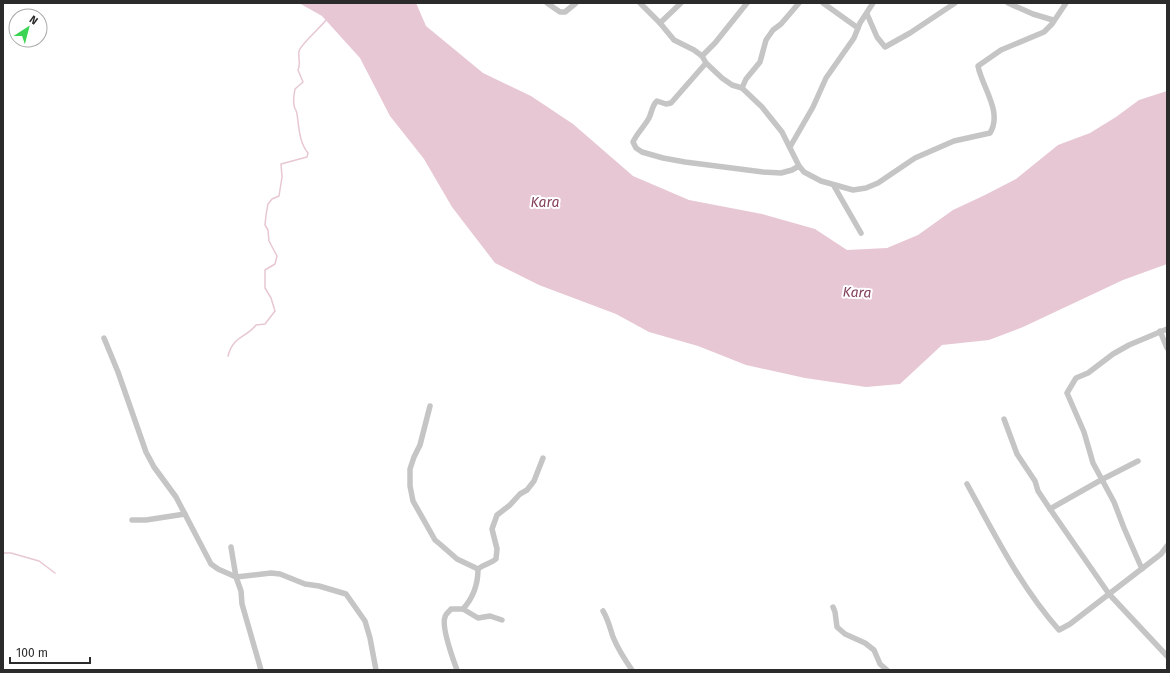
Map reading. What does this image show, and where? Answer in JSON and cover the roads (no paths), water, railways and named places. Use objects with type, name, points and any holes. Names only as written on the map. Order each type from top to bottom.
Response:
[{"type":"street","points":[[547,3],[560,12],[565,12],[576,3]]},
{"type":"street","points":[[640,3],[674,40],[694,50],[702,56],[706,63],[722,78],[732,85],[742,88],[774,121],[782,132],[798,166],[809,176],[834,186],[853,190],[866,188],[878,183],[915,158],[959,140],[990,132],[995,122],[994,112],[978,66],[1001,50],[1044,32],[1066,3]]},
{"type":"street","points":[[660,23],[681,3]]},
{"type":"street","points":[[702,56],[715,43],[747,3]]},
{"type":"street","points":[[742,88],[746,79],[760,62],[766,40],[773,30],[799,3]]},
{"type":"street","points":[[823,3],[858,28]]},
{"type":"street","points":[[790,147],[813,107],[826,78],[854,38],[858,28],[873,3]]},
{"type":"street","points":[[867,14],[877,37],[886,47],[922,26],[955,3]]},
{"type":"street","points":[[1008,3],[1033,14],[1054,20]]},
{"type":"street","points":[[706,63],[671,103],[666,104],[657,101],[654,103],[650,116],[645,125],[636,135],[633,142],[636,148],[642,152],[663,158],[763,172],[781,172],[792,170],[798,166]]},
{"type":"street","points":[[834,186],[861,232]]},
{"type":"street","points":[[1142,569],[1114,502],[1093,463],[1084,432],[1067,393],[1076,378],[1088,373],[1113,354],[1129,345],[1167,329]]},
{"type":"street","points":[[1160,331],[1167,348]]},
{"type":"street","points":[[104,338],[118,372],[146,452],[154,466],[176,496],[210,564],[236,577],[271,573],[280,574],[305,584],[319,586],[346,594],[365,621],[376,670]]},
{"type":"street","points":[[430,406],[420,445],[410,470],[410,486],[413,501],[435,540],[448,553],[478,569]]},
{"type":"street","points":[[1004,419],[1017,454],[1035,481],[1038,491],[1050,509],[1109,594],[1167,656]]},
{"type":"street","points":[[463,609],[470,602],[475,589],[478,569],[496,559],[497,549],[492,528],[497,515],[510,505],[520,494],[527,490],[534,481],[543,458]]},
{"type":"street","points":[[1050,509],[1138,461]]},
{"type":"street","points":[[967,484],[1008,560],[1035,601],[1059,630],[1070,624],[1142,569],[1161,554],[1167,546]]},
{"type":"street","points":[[132,520],[146,520],[185,514]]},
{"type":"street","points":[[231,547],[236,577],[241,591],[242,604],[261,670]]},
{"type":"street","points":[[833,607],[837,627],[845,634],[865,643],[874,650],[880,664],[887,670]]},
{"type":"street","points":[[457,670],[448,640],[444,618],[446,614],[451,609],[463,609],[478,618],[490,616],[502,620]]},
{"type":"street","points":[[603,611],[609,622],[614,639],[632,670]]},
{"type":"water","name":"Kara","points":[[299,3],[416,3],[426,26],[483,73],[531,96],[573,124],[633,176],[689,200],[762,214],[815,229],[847,250],[887,248],[918,235],[953,210],[1016,179],[1058,145],[1090,133],[1116,117],[1139,100],[1167,91],[1167,264],[1123,280],[1023,327],[989,340],[942,345],[900,384],[866,387],[805,378],[746,365],[698,346],[649,332],[616,314],[539,285],[495,263],[452,207],[424,159],[390,116],[360,58],[322,16]]},
{"type":"waterway","points":[[228,356],[230,349],[236,341],[248,333],[256,325],[265,324],[275,311],[271,298],[265,288],[265,270],[275,264],[277,256],[269,241],[268,230],[265,225],[266,215],[268,204],[272,199],[279,196],[282,177],[281,164],[307,157],[308,153],[301,139],[297,113],[294,107],[295,89],[303,82],[298,70],[299,51],[303,44],[326,20]]},
{"type":"waterway","points":[[3,553],[11,553],[39,561],[55,573]]}]
